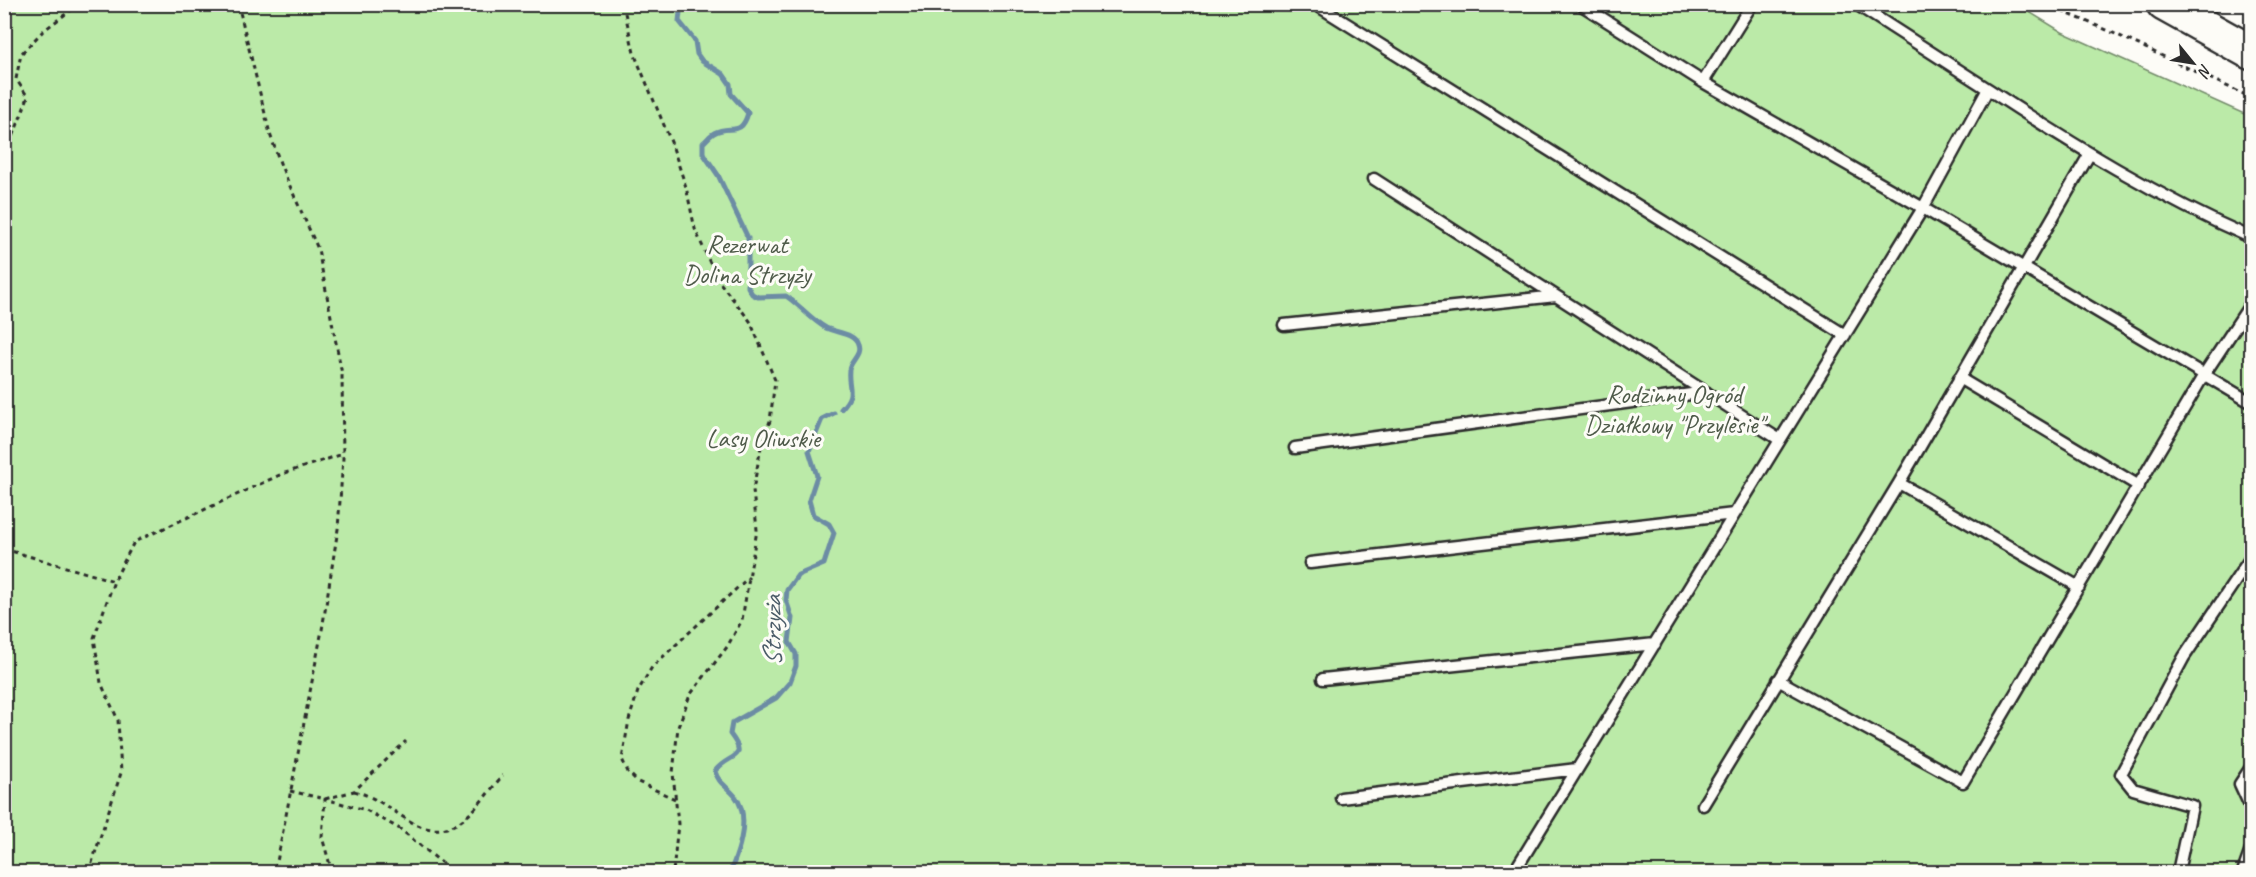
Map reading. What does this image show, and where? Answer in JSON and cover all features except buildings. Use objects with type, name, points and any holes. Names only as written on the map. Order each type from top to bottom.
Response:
[{"type":"highway","points":[[2164,4],[2252,53]]},
{"type":"lane","points":[[1315,4],[1845,335]]},
{"type":"lane","points":[[1580,4],[1702,82],[1923,208],[2252,403]]},
{"type":"lane","points":[[1702,82],[1752,4]]},
{"type":"lane","points":[[1856,4],[2089,155],[2202,216],[2252,238]]},
{"type":"lane","points":[[1514,873],[1923,208],[1988,90]]},
{"type":"lane","points":[[1703,805],[1899,483],[2089,155]]},
{"type":"lane","points":[[1374,179],[1780,440]]},
{"type":"lane","points":[[1284,325],[1556,296]]},
{"type":"lane","points":[[1778,680],[1963,782],[2205,374],[2252,302]]},
{"type":"lane","points":[[1959,378],[2139,486]]},
{"type":"lane","points":[[1295,448],[1706,392]]},
{"type":"lane","points":[[1899,483],[2079,587]]},
{"type":"lane","points":[[1310,563],[1734,514]]},
{"type":"lane","points":[[2178,873],[2192,806],[2133,789],[2121,774],[2184,657],[2252,556]]},
{"type":"lane","points":[[1323,679],[1655,644]]},
{"type":"lane","points":[[2252,766],[2240,784],[2252,810]]},
{"type":"lane","points":[[1341,798],[1577,769]]},
{"type":"lane","points":[[2243,873],[2252,847]]},
{"type":"path","points":[[4,161],[28,97],[16,79],[21,54],[43,32],[79,4]]},
{"type":"path","points":[[238,4],[270,134],[281,166],[318,249],[342,374],[343,454],[338,529],[322,630],[275,873]]},
{"type":"path","points":[[623,4],[634,53],[671,142],[686,187],[695,229],[717,279],[750,321],[774,380],[770,421],[761,447],[753,490],[757,530],[742,620],[727,647],[690,695],[678,728],[673,773],[678,824],[673,873]]},
{"type":"path","points":[[2045,4],[2109,31],[2252,98]]},
{"type":"path","points":[[4,234],[4,254]]},
{"type":"path","points":[[89,873],[121,773],[118,720],[101,682],[94,638],[114,581],[134,542],[282,474],[343,454]]},
{"type":"path","points":[[4,549],[114,581]]},
{"type":"path","points":[[675,799],[638,782],[628,772],[622,759],[629,720],[638,691],[652,666],[751,576]]},
{"type":"path","points":[[325,799],[354,791],[405,741]]},
{"type":"path","points":[[354,791],[372,796],[418,827],[445,831],[461,823],[503,776]]},
{"type":"path","points":[[290,790],[366,810],[400,829],[453,873]]},
{"type":"path","points":[[325,799],[322,837],[332,873]]},
{"type":"green space","points":[[4,5],[2018,5],[2062,32],[2251,117],[2251,872],[5,872]]},
{"type":"waterway","name":"Strzyża","points":[[681,4],[679,21],[695,41],[697,54],[702,61],[723,74],[730,84],[731,94],[748,113],[745,121],[738,128],[714,133],[703,143],[703,153],[718,175],[748,238],[748,287],[752,294],[758,297],[786,296],[826,328],[849,336],[856,341],[859,349],[849,370],[850,394],[841,409]]},
{"type":"waterway","name":"Strzyża","points":[[730,872],[740,844],[742,813],[735,796],[721,782],[715,771],[738,752],[736,742],[730,734],[732,723],[776,698],[790,682],[796,666],[796,654],[789,642],[792,618],[786,600],[787,590],[798,575],[824,564],[834,533],[829,524],[813,515],[809,500],[817,476],[809,451],[822,419],[834,413]]},
{"type":"park label","name":"Rezerwat Dolina Strzyży","points":[[747,259]]},
{"type":"park label","name":"Rodzinny Ogród Działkowy \"Przylesie\"","points":[[1674,409]]},
{"type":"park label","name":"Lasy Oliwskie","points":[[763,438]]}]
